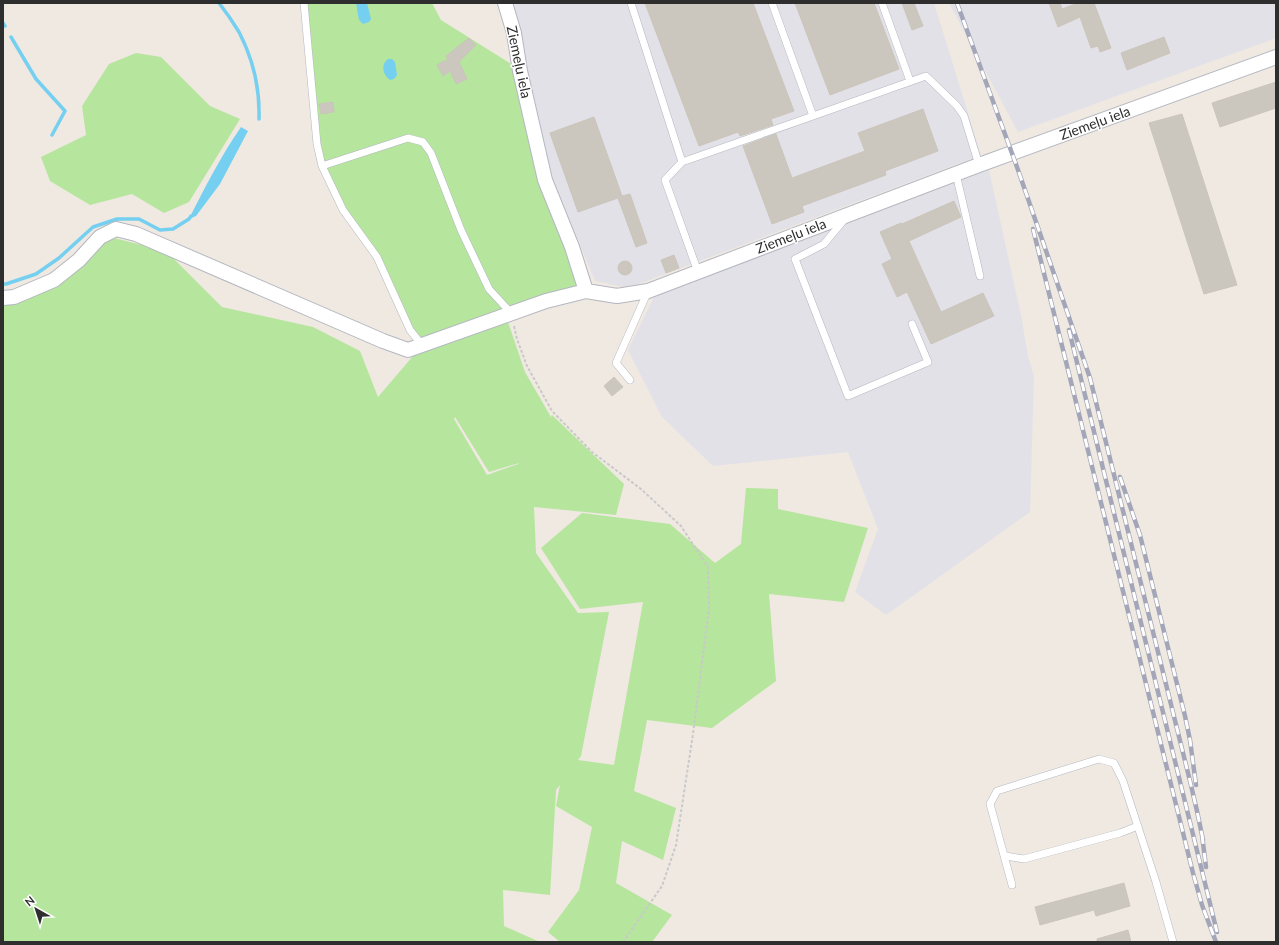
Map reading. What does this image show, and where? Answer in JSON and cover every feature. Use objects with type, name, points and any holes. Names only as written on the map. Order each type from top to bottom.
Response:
[{"type":"street","name":"Ziemeļu iela","points":[[504,3],[514,33],[520,71],[545,180],[572,247],[586,291],[617,296],[648,291],[956,174],[1276,57]]},
{"type":"street","points":[[3,298],[14,297],[54,280],[79,260],[100,237],[116,230],[136,234],[383,341],[408,350],[546,301],[586,291]]},
{"type":"lane","points":[[304,3],[317,144],[322,166],[344,210],[377,257],[410,330],[422,345]]},
{"type":"lane","points":[[631,3],[682,162]]},
{"type":"lane","points":[[772,3],[813,116]]},
{"type":"lane","points":[[882,3],[910,81]]},
{"type":"lane","points":[[698,272],[665,180],[682,162],[926,76],[957,106],[964,116],[979,166]]},
{"type":"lane","points":[[322,166],[408,138],[423,142],[431,153],[461,230],[488,289],[511,313]]},
{"type":"lane","points":[[956,174],[980,276]]},
{"type":"lane","points":[[848,215],[824,244],[795,258],[848,396],[928,362],[912,324]]},
{"type":"lane","points":[[630,380],[616,363],[648,291]]},
{"type":"lane","points":[[1012,884],[990,804],[997,791],[1099,759],[1114,763],[1123,781],[1138,826],[1173,942]]},
{"type":"lane","points":[[1005,856],[1024,858],[1120,833],[1138,826]]},
{"type":"path","points":[[511,313],[517,339],[527,366],[552,411],[592,452],[641,489],[681,526],[708,567],[709,608],[693,734],[676,845],[662,886],[623,942]]},
{"type":"shaded area","points":[[513,3],[934,3],[981,155],[628,288],[595,281],[546,163]]},
{"type":"shaded area","points":[[949,3],[1276,3],[1276,38],[1018,132]]},
{"type":"shaded area","points":[[989,170],[1021,315],[1028,356],[1034,376],[1030,512],[886,615],[855,592],[878,529],[848,452],[713,466],[662,417],[628,350],[654,297]]},
{"type":"green space","points":[[302,3],[432,3],[441,20],[513,65],[579,286],[507,319],[525,372],[551,417],[552,415],[624,484],[616,515],[534,507],[536,553],[578,613],[609,612],[581,756],[578,760],[614,765],[643,602],[580,609],[541,548],[582,513],[670,524],[715,563],[741,544],[746,488],[778,489],[778,509],[868,528],[844,602],[769,594],[776,681],[712,728],[647,720],[634,791],[676,808],[663,860],[622,841],[616,883],[672,915],[652,942],[560,942],[548,932],[579,890],[592,827],[556,806],[560,785],[556,790],[550,895],[503,890],[504,926],[540,942],[3,942],[3,304],[75,257],[114,238],[166,251],[222,307],[313,327],[360,351],[378,397],[419,349],[401,308],[319,161]],"holes":[[[455,417],[489,472],[519,463],[487,475],[454,419]]]},
{"type":"green space","points":[[136,53],[161,57],[210,106],[240,119],[189,202],[164,213],[132,194],[90,205],[50,181],[41,157],[86,135],[82,106],[109,64]]},
{"type":"water","points":[[356,3],[367,3],[371,19],[369,22],[363,24],[359,20]]},
{"type":"water","points":[[388,59],[392,59],[395,62],[397,75],[394,79],[390,80],[383,70],[384,64]]},
{"type":"water","points":[[241,127],[248,131],[220,184],[196,216],[189,219],[220,160]]},
{"type":"building","points":[[645,3],[753,3],[794,111],[771,119],[773,125],[740,136],[738,132],[699,146]]},
{"type":"building","points":[[795,3],[874,3],[899,69],[830,95]]},
{"type":"building","points":[[902,3],[914,3],[923,26],[912,30]]},
{"type":"building","points":[[1049,3],[1060,3],[1062,9],[1078,3],[1094,3],[1111,48],[1100,52],[1098,46],[1091,48],[1080,17],[1058,27]]},
{"type":"building","points":[[1164,37],[1170,53],[1127,70],[1121,53]]},
{"type":"building","points":[[469,38],[476,45],[459,62],[467,79],[456,84],[450,71],[443,76],[437,65],[448,59],[446,56]]},
{"type":"building","points":[[1276,82],[1276,108],[1220,127],[1212,103]]},
{"type":"building","points":[[333,102],[334,112],[321,114],[319,104]]},
{"type":"building","points":[[923,109],[938,151],[885,171],[886,175],[802,206],[804,212],[772,224],[743,146],[776,134],[792,178],[865,151],[858,133]]},
{"type":"building","points":[[1182,114],[1237,285],[1204,294],[1149,123]]},
{"type":"building","points":[[594,117],[622,196],[630,194],[647,243],[636,247],[618,198],[578,212],[550,133]]},
{"type":"building","points":[[954,201],[961,217],[909,241],[941,312],[983,293],[994,316],[931,344],[907,292],[897,297],[882,264],[892,259],[880,232]]},
{"type":"building","points":[[674,255],[679,268],[666,273],[661,260]]},
{"type":"building","points":[[625,261],[630,263],[632,268],[630,273],[625,275],[620,273],[618,268],[620,263]]},
{"type":"building","points":[[614,377],[623,387],[612,396],[604,386]]},
{"type":"building","points":[[1124,883],[1130,906],[1096,916],[1094,910],[1040,925],[1035,907]]},
{"type":"building","points":[[1128,930],[1131,942],[1097,942],[1097,939]]},
{"type":"waterway","points":[[219,3],[239,32],[252,63],[257,85],[259,119]]},
{"type":"waterway","points":[[11,37],[36,79],[65,111],[52,135]]},
{"type":"waterway","points":[[3,284],[36,274],[59,258],[93,227],[117,219],[139,219],[160,230],[173,229],[189,219],[191,216]]},
{"type":"railway","points":[[957,3],[1017,167],[1090,378],[1190,781],[1203,840]]},
{"type":"railway","points":[[1033,229],[1193,873],[1202,905],[1216,942]]},
{"type":"railway","points":[[1069,330],[1217,932]]},
{"type":"railway","points":[[1120,477],[1140,535],[1185,716],[1196,785]]},
{"type":"railway","points":[[1202,835],[1206,867]]}]
